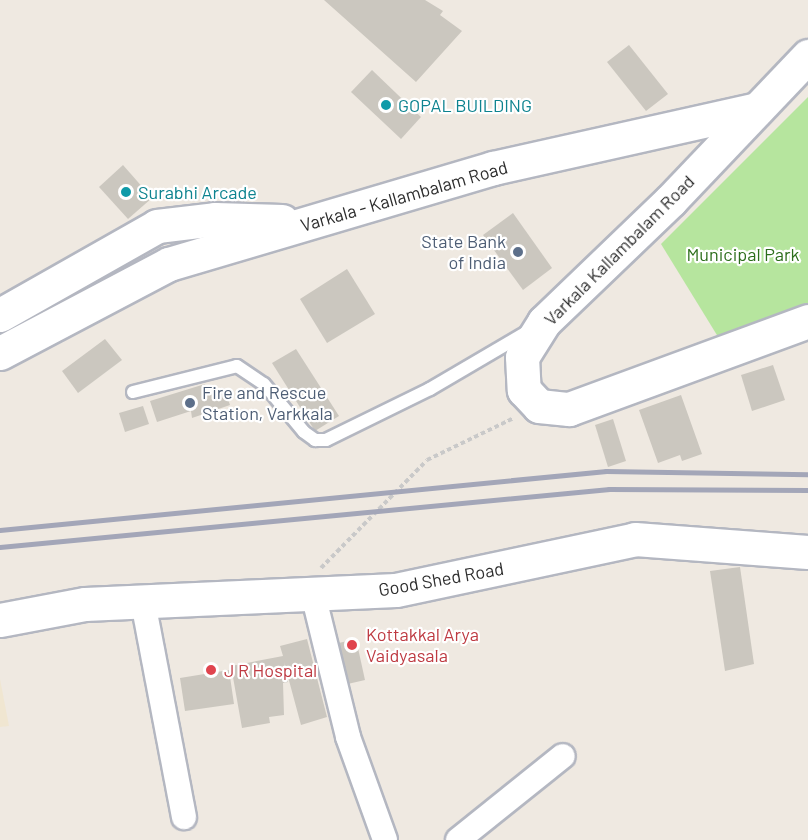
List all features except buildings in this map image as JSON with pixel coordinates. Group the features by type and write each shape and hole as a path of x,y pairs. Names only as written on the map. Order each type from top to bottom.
{"main road":[{"path":"756,109 808,56"},
{"name":"Varkala - Kallambalam Road","path":"0,353 169,264 493,168 756,109"},
{"name":"Varkala Kallambalam Road","path":"539,406 524,390 522,357 544,322 671,200 756,109"},
{"path":"0,315 157,226 215,219 314,222"},
{"path":"539,406 569,410 808,321"},
{"name":"Good Shed Road","path":"0,620 85,604 396,590 635,539 808,552"}],"street":[{"path":"303,594 348,737 384,840"},
{"path":"143,602 184,817"},
{"path":"458,840 563,756"}],"lane":[{"path":"133,392 237,366 264,384 304,432 315,440 326,440 430,389 544,322"}],"path":[{"path":"303,594 427,460 539,406"}],"shaded area":[{"path":"0,679 9,726 0,727"}],"green space":[{"name":"Municipal Park","path":"808,97 808,309 720,340 661,244"}],"railway":[{"path":"0,530 606,471 808,474"},
{"path":"0,547 609,489 808,490"}],"place":[{"name":"GOPAL BUILDING","path":"386,105"},
{"name":"Surabhi Arcade","path":"126,192"},
{"name":"State Bank of India","path":"518,252"},
{"name":"Fire and Rescue Station, Varkkala","path":"190,403"},
{"name":"Kottakkal Arya Vaidyasala","path":"352,645"},
{"name":"J R Hospital","path":"211,670"}]}
